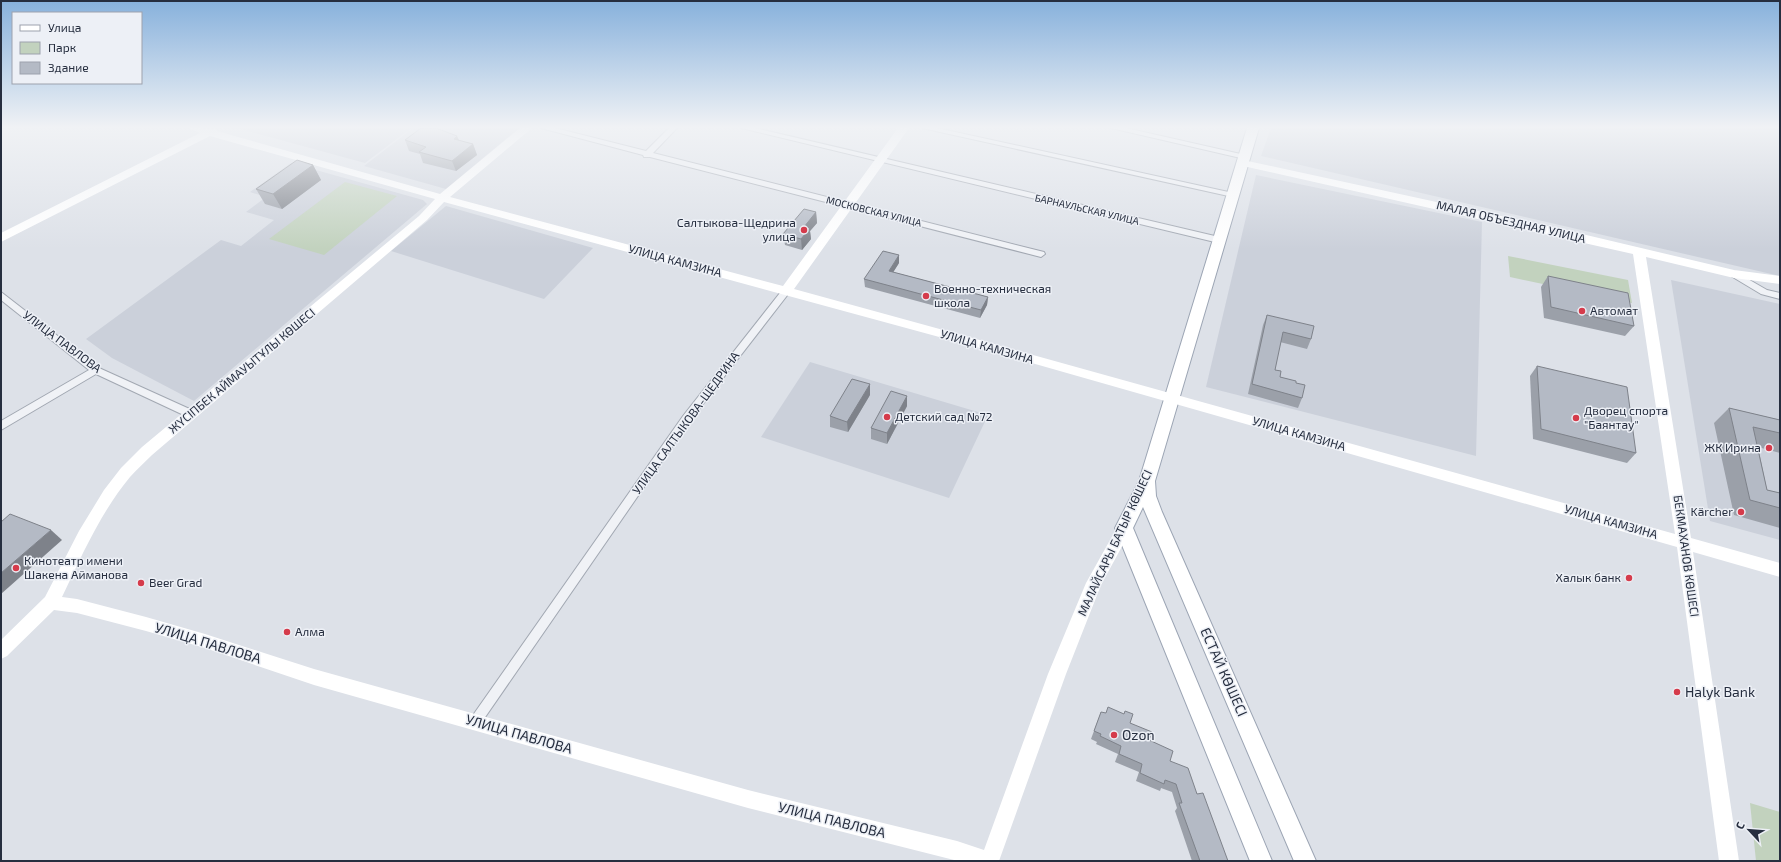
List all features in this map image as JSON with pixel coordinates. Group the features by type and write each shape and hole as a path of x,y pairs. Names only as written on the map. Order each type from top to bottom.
{"main road":[{"name":"МАЛАЙСАРЫ БАТЫР КӨШЕСІ","path":"1124,528 1147,482 1171,398 1241,168"},
{"name":"ЕСТАЙ КӨШЕСІ","path":"1147,482 1148,496 1153,512 1305,861"},
{"path":"1124,528 1261,861"}],"street":[{"path":"1,238 138,168"},
{"name":"УЛИЦА КАМЗИНА","path":"342,168 442,198 786,291 1171,398 1780,570"},
{"name":"ЖҮСІПБЕК АЙМАУЫТҰЛЫ КӨШЕСІ","path":"1,651 51,602 84,534 109,494 126,472 147,451 423,218 442,198 478,168"},
{"name":"МОСКОВСКАЯ УЛИЦА","path":"704,168 1041,254"},
{"name":"УЛИЦА САЛТЫКОВА-ЩЕДРИНА","path":"475,722 686,419 786,291 875,168"},
{"name":"БАРНАУЛЬСКАЯ УЛИЦА","path":"916,168 1219,240"},
{"path":"1110,168 1233,195"},
{"name":"МАЛАЯ ОБЪЕЗДНАЯ УЛИЦА","path":"1279,168 1734,274 1780,280"},
{"name":"БЕКМАХАНОВ КӨШЕСІ","path":"1639,252 1684,543 1729,861"},
{"path":"1734,274 1764,292 1780,296"},
{"name":"УЛИЦА ПАВЛОВА","path":"1,295 96,370 192,414"},
{"path":"1,426 96,370"},
{"name":"МАЛАЙСАРЫ БАТЫР КӨШЕСІ","path":"989,861 1057,674 1094,584 1124,528"},
{"name":"УЛИЦА ПАВЛОВА","path":"51,602 77,606 146,624 204,641 314,677 748,799 957,850 989,861"}],"shaded area":[{"path":"284,168 310,168 423,200 427,204 194,401 112,358 86,339 221,240 241,246 274,220 246,212 266,197 250,192"},
{"path":"372,168 471,168 446,189"},
{"path":"1314,168 1780,168 1780,276"},
{"path":"1256,175 1482,222 1476,456 1206,387"},
{"path":"446,206 593,248 544,299 391,251"},
{"path":"1671,280 1780,304 1780,540 1710,521"},
{"path":"810,362 988,415 949,498 761,437"}],"green space":[{"path":"345,182 397,196 324,255 269,239"},
{"path":"1508,256 1628,280 1632,303 1510,277"},
{"path":"1750,803 1780,812 1780,861 1756,861"}],"building":[{"path":"285,168 309,168 273,194 256,189"},
{"path":"804,209 816,212 804,227 810,228 801,239 783,234"},
{"path":"883,251 899,255 889,271 988,297 981,310 864,279"},
{"path":"1548,276 1628,293 1634,326 1551,307"},
{"path":"1267,315 1314,326 1311,339 1283,332 1275,370 1281,371 1280,377 1305,385 1302,398 1252,384"},
{"name":"Дворец спорта \"Баянтау\"","path":"1537,366 1627,387 1636,453 1541,429"},
{"path":"852,379 870,384 847,422 830,416"},
{"path":"891,391 907,396 887,433 871,428"},
{"path":"1729,408 1780,420 1780,433 1753,427 1767,490 1780,493 1780,508 1750,500"},
{"path":"10,514 51,530 1,573 1,522"},
{"path":"1108,707 1124,714 1125,711 1133,714 1130,723 1152,732 1149,740 1173,751 1170,761 1188,768 1197,794 1203,793 1228,861 1200,861 1179,803 1182,803 1176,784 1165,780 1164,784 1140,773 1142,764 1119,754 1121,746 1100,736 1101,734 1094,731 1101,712 1106,713"}],"place":[{"name":"Салтыкова-Щедрина улица","path":"804,230"},
{"name":"Военно-техническая школа","path":"926,296"},
{"name":"Автомат","path":"1582,311"},
{"name":"Детский сад №72","path":"887,417"},
{"name":"Дворец спорта \"Баянтау\"","path":"1576,418"},
{"name":"ЖК Ирина","path":"1769,448"},
{"name":"Kärcher","path":"1741,512"},
{"name":"Кинотеатр имени Шакена Айманова","path":"16,568"},
{"name":"Халык банк","path":"1629,578"},
{"name":"Beer Grad","path":"141,583"},
{"name":"Алма","path":"287,632"},
{"name":"Halyk Bank","path":"1677,692"},
{"name":"Ozon","path":"1114,735"}]}
